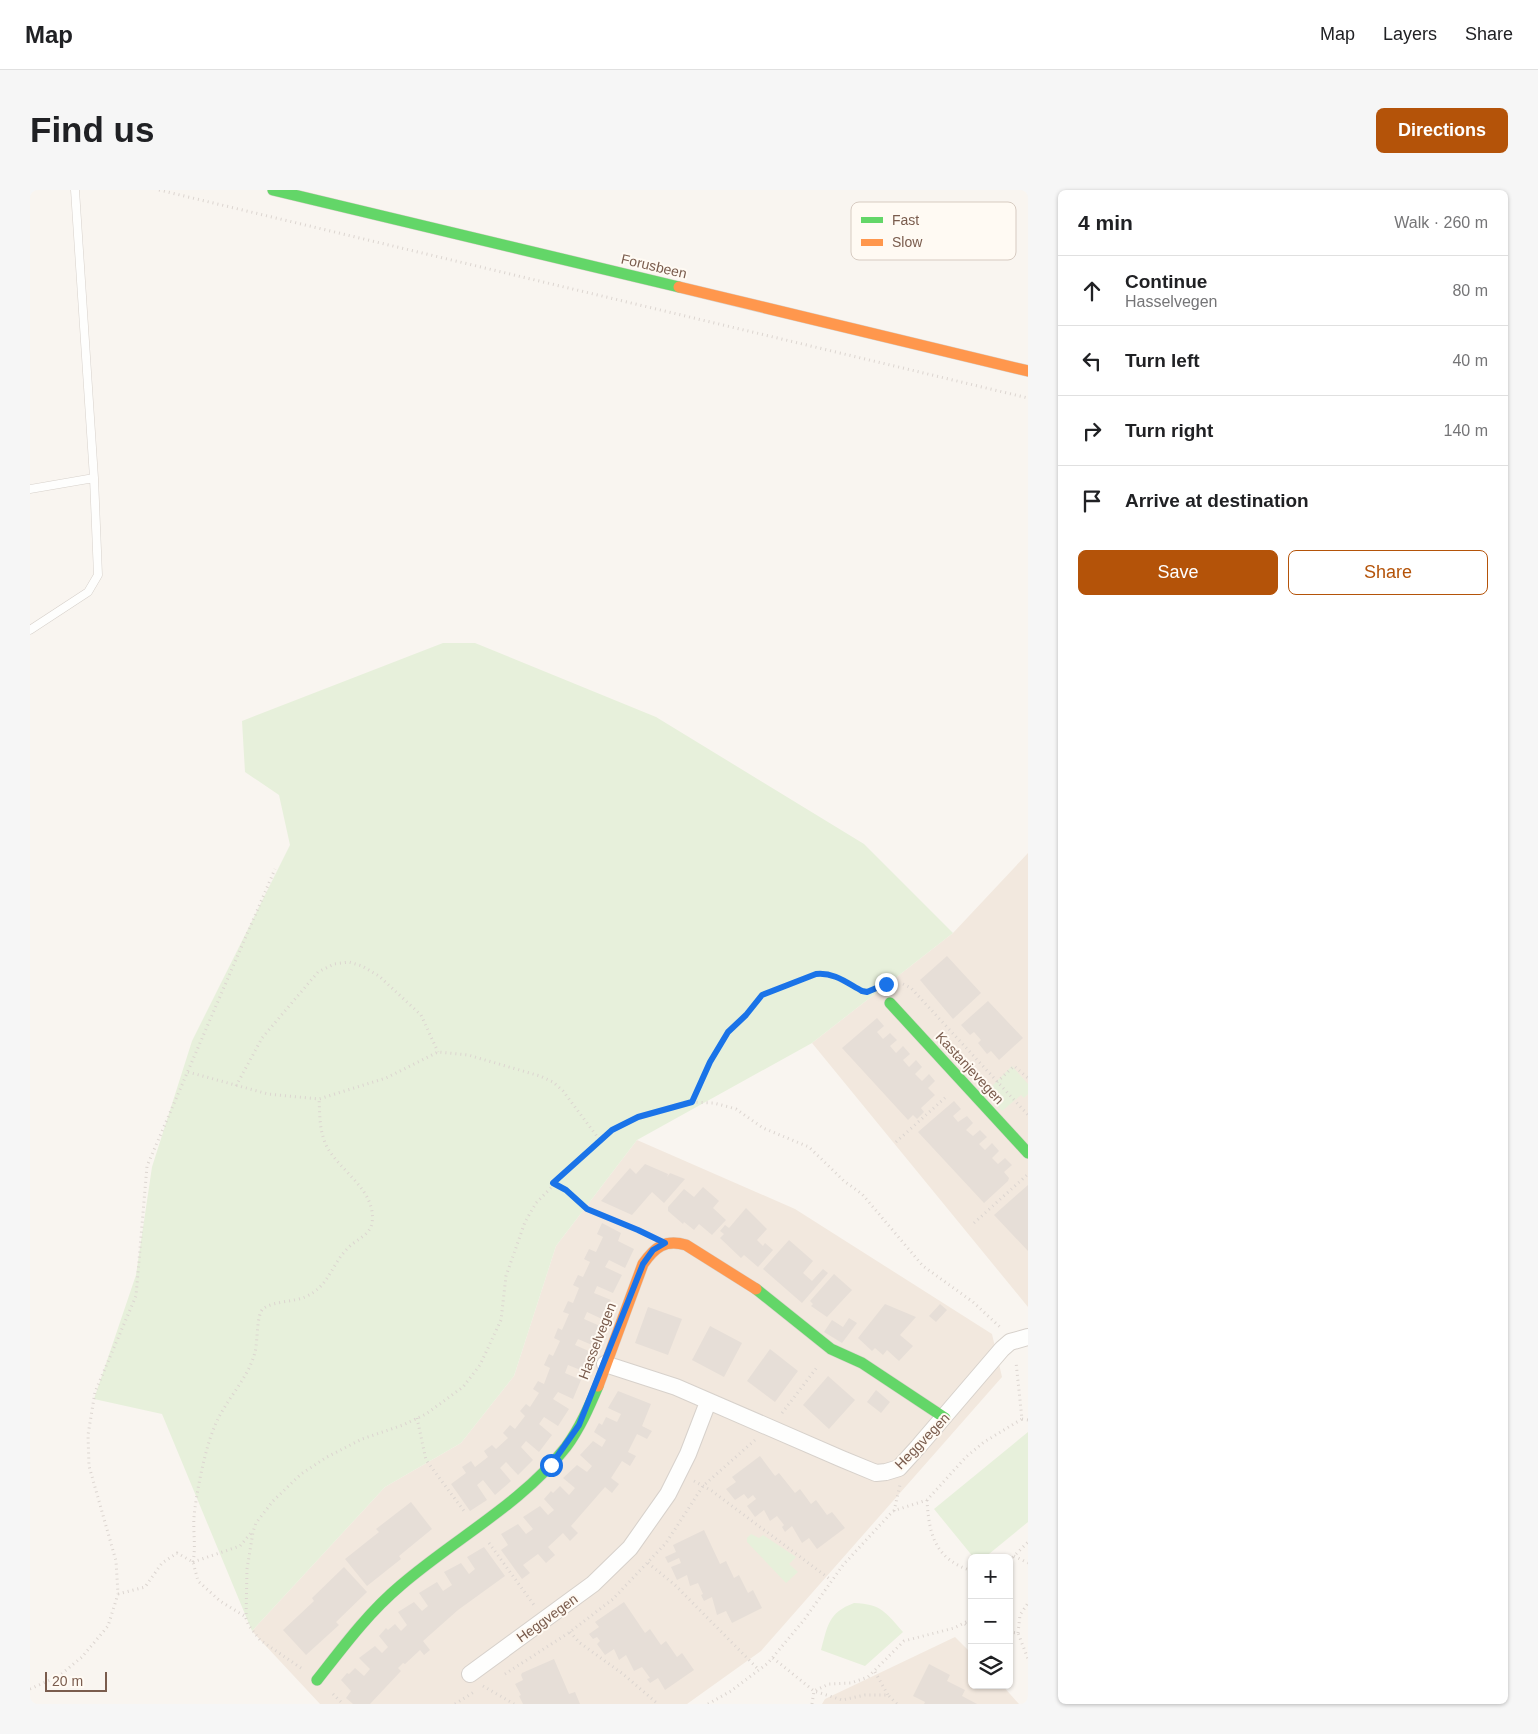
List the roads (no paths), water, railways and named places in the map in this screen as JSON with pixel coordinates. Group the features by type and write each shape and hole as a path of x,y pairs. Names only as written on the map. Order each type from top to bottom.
{"street":[{"name":"Forusbeen","path":"273,190 1028,371"},
{"name":"Kastanjevegen","path":"890,1004 1028,1153"},
{"name":"Hasselvegen","path":"317,1680 377,1608 444,1550 513,1500 551,1465 579,1425 605,1364 643,1264 653,1250 665,1243 675,1242 686,1245 732,1272 831,1349 862,1363 945,1418"},
{"name":"Heggvegen","path":"605,1364 676,1387 876,1473 899,1468 945,1418 995,1356 1010,1342 1028,1337"},
{"name":"Heggvegen","path":"470,1674 587,1588 630,1548 668,1494 679,1474 708,1402"}],"lane":[{"path":"30,630 88,592 98,575 94,478 75,190"},
{"path":"30,489 94,478"}]}
